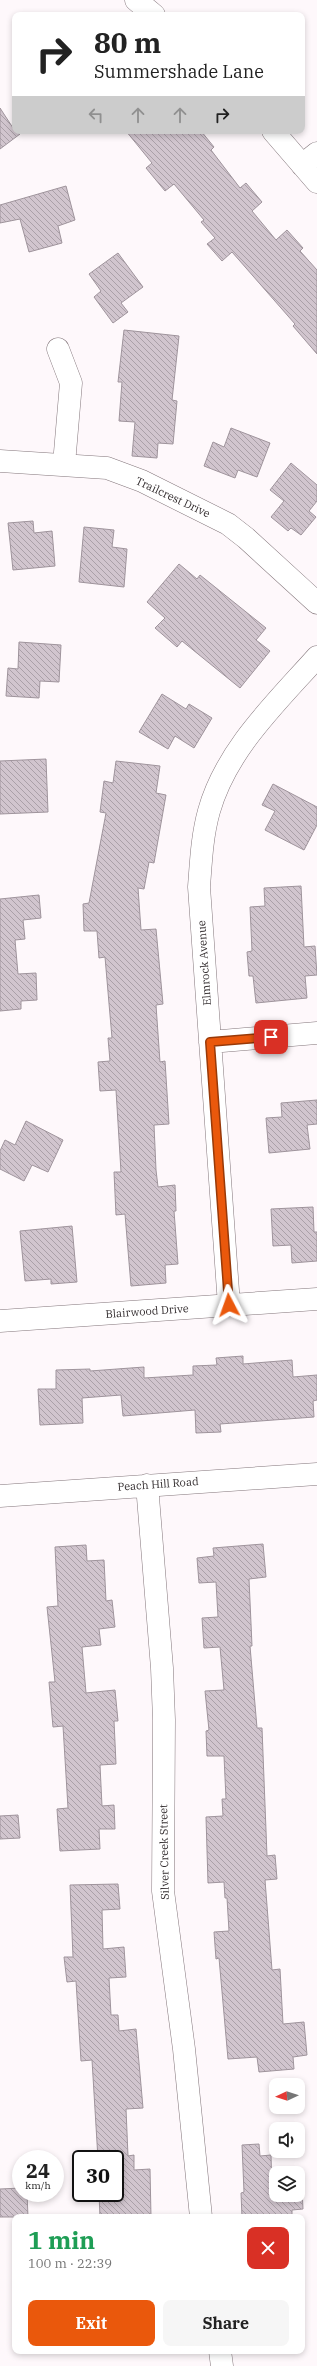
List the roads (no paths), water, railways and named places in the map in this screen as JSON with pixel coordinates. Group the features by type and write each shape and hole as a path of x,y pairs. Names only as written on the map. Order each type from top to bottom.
{"street":[{"path":"136,0 150,12"},
{"path":"277,134 310,159 317,182"},
{"path":"58,349 71,383 64,464"},
{"name":"Trailcrest Drive","path":"0,461 107,468 142,481 200,509 246,538 317,603"},
{"name":"Elmrock Avenue","path":"229,1305 199,887 203,840 209,810 221,780 252,729 317,657"},
{"path":"210,1042 317,1033"},
{"name":"Blairwood Drive","path":"0,1321 317,1299"},
{"name":"Peach Hill Road","path":"0,1496 317,1474"},
{"name":"Silver Creek Street","path":"147,1485 162,1668 164,1720 163,1891 184,2049 201,2214"},
{"path":"220,2354 222,2366"}]}
